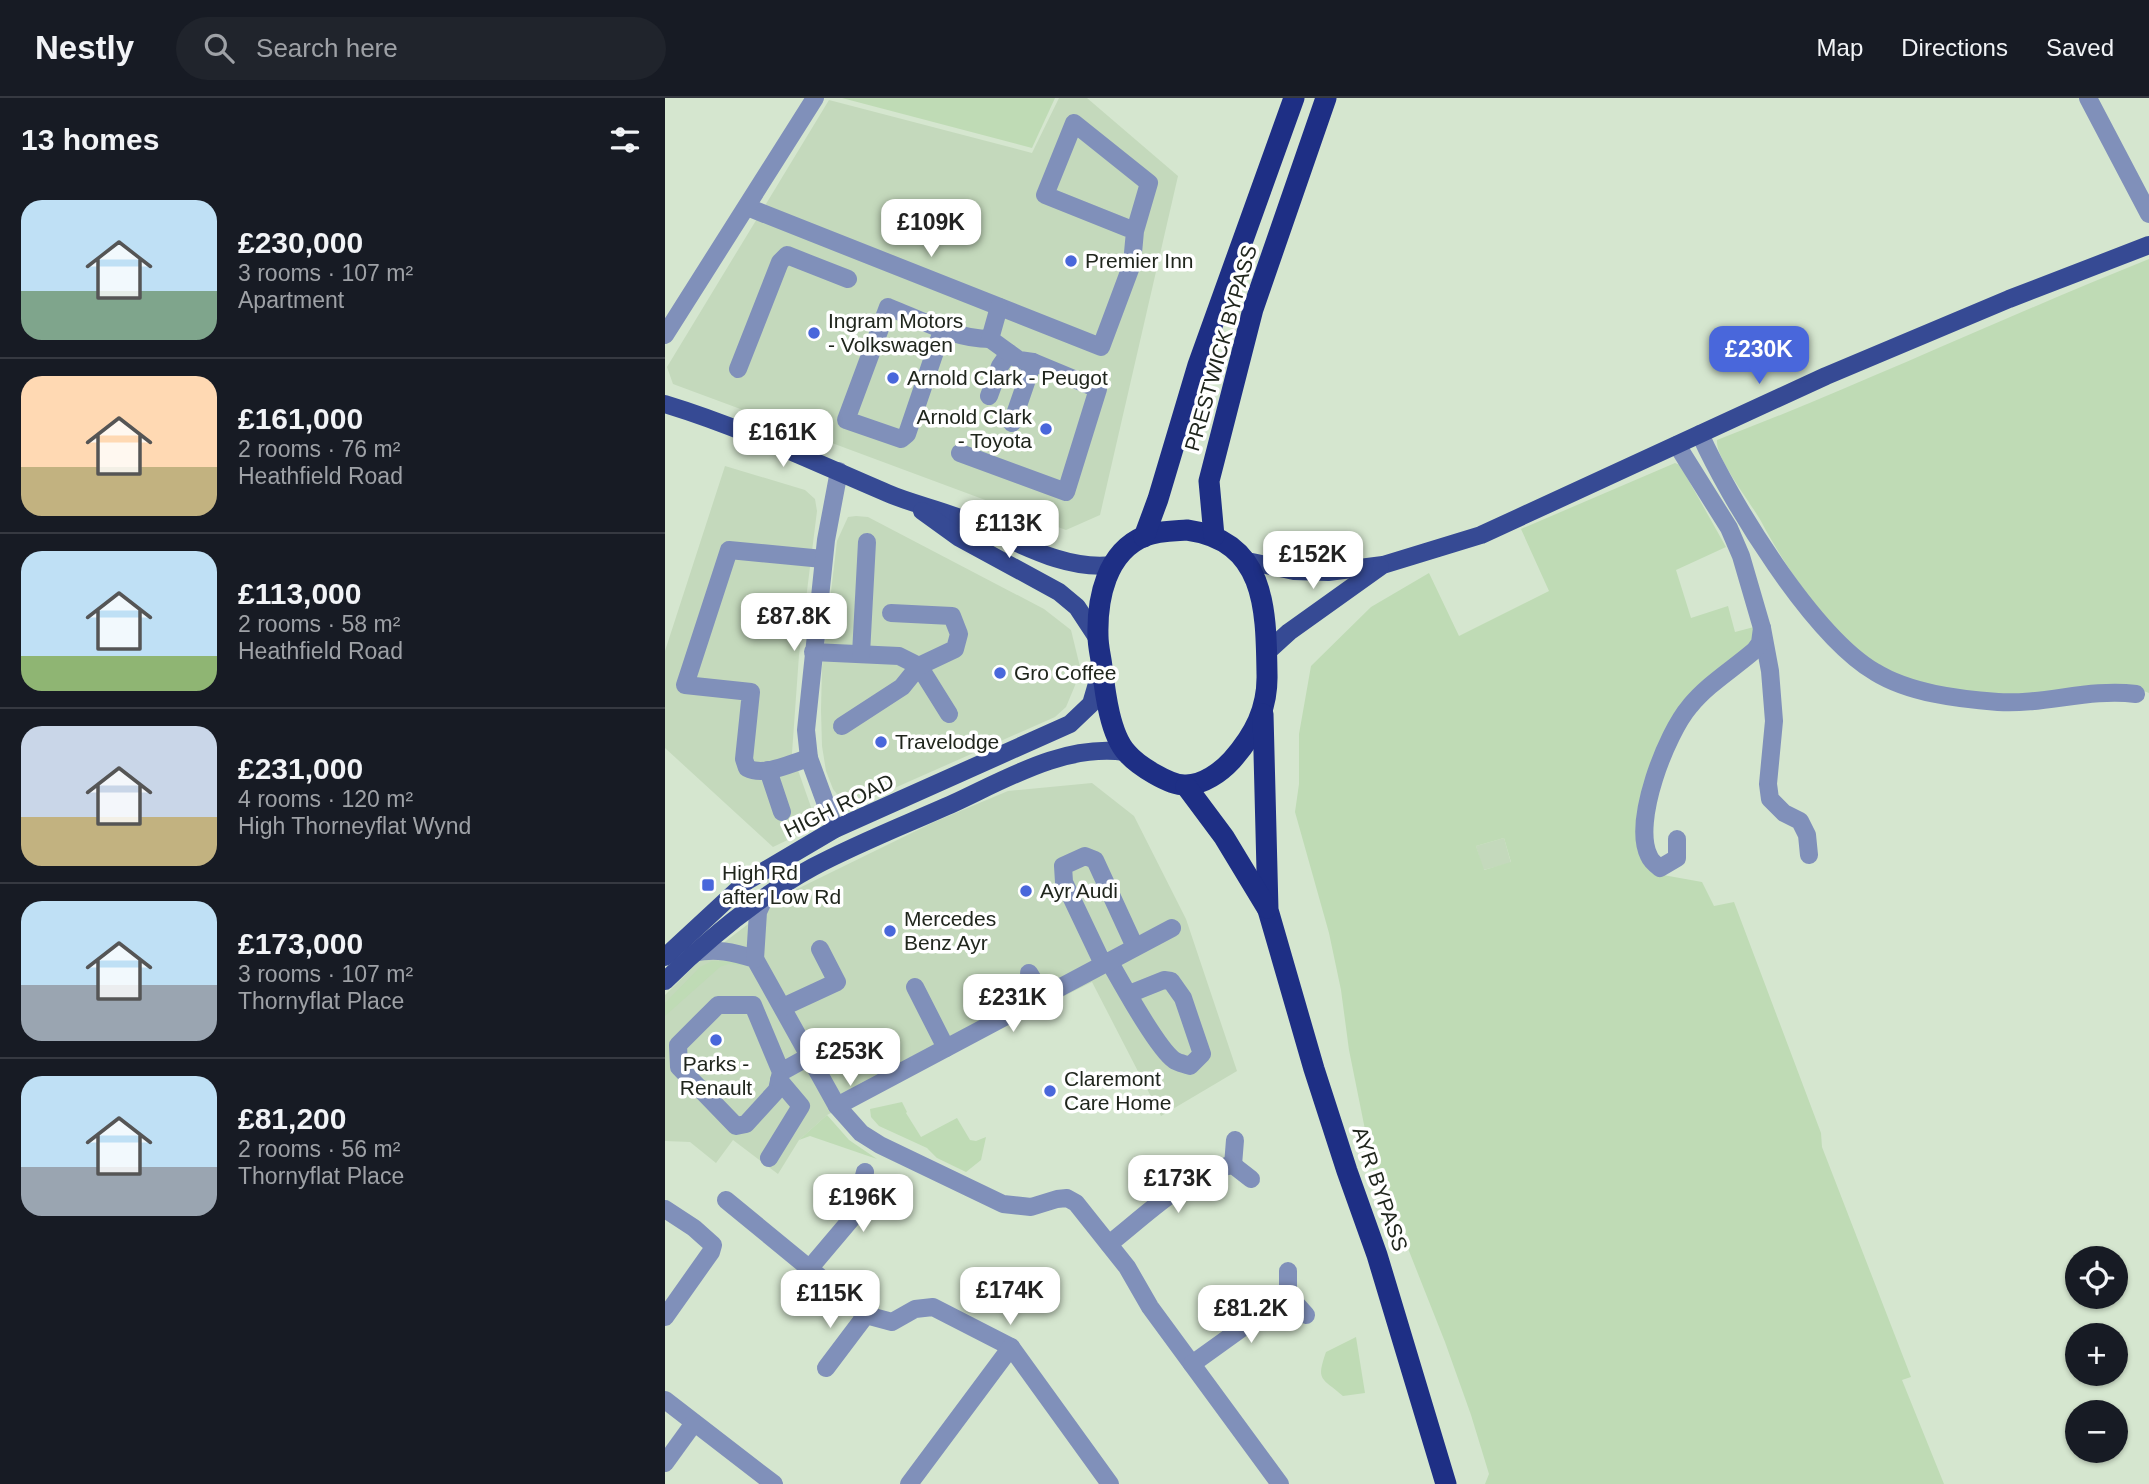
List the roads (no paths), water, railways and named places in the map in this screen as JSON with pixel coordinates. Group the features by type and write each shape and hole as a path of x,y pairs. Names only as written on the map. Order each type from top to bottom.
{"highway":[{"name":"PRESTWICK BYPASS","path":"1144,537 1198,365 1294,98"},
{"name":"PRESTWICK BYPASS","path":"1214,536 1209,481 1253,309 1326,98"},
{"path":"1187,530 1214,536 1247,561 1263,598 1267,652 1263,714 1252,735 1227,766 1208,779 1186,786 1151,774 1125,752 1109,714 1098,639 1098,609 1103,584 1112,565 1125,550 1144,537 1187,530"},
{"name":"AYR BYPASS","path":"1263,714 1268,910 1314,1069 1377,1255 1446,1484"},
{"name":"AYR BYPASS","path":"1186,786 1224,837 1268,910"}],"main road":[{"path":"1247,561 1294,572 1328,572 1383,565 1481,535 1826,376 2009,299 2149,245"},
{"path":"665,404 1077,565 1112,565"},
{"path":"911,502 958,537 1059,592 1077,607 1098,639"},
{"path":"1267,652 1289,632 1383,565"},
{"name":"HIGH ROAD","path":"665,957 747,881 835,829 1070,724 1091,704 1102,667"},
{"name":"HIGH ROAD","path":"665,981 723,928 812,868 1046,762 1088,751 1104,749 1125,752"}],"street":[{"path":"665,335 815,98"},
{"path":"2088,98 2149,214"},
{"path":"747,207 1101,347 1132,264 1135,231 1149,183 1074,122 1045,195 1135,231"},
{"path":"738,369 780,262 787,255 798,227"},
{"path":"787,255 848,279"},
{"path":"943,328 907,434 901,439 846,420 888,307 943,328 971,339 990,339 1019,359 1034,362 1098,389 1066,492 961,453"},
{"path":"990,339 999,307"},
{"path":"989,396 1000,366 1009,352"},
{"path":"1012,423 1034,362"},
{"path":"1700,434 1714,466 1772,560 1829,631 1863,665 1878,674 1916,689 1999,702 2026,702 2100,693 2136,694"},
{"path":"1677,445 1730,528 1741,556 1762,628 1774,704 1775,721 1768,784 1770,799 1784,813 1800,821 1807,835 1809,855"},
{"path":"835,829 809,758 806,730 824,559 839,471"},
{"path":"862,654 867,542"},
{"path":"809,758 768,770 754,771 747,768 744,759 751,692 685,685 729,550 824,559"},
{"path":"842,726 902,687 919,666 955,649 959,634 952,616 891,612"},
{"path":"1677,839 1677,858 1660,868 1650,858 1646,846 1644,817 1663,757 1687,709 1755,650 1760,643 1762,628"},
{"path":"813,652 899,656 919,666 949,714"},
{"path":"768,770 782,813"},
{"path":"1129,994 1164,980 1171,981 1183,998 1202,1054 1190,1066 1175,1061 1162,1048 1129,994 1106,963 1064,882 1063,866 1085,856 1095,860 1135,947"},
{"path":"764,899 758,912 755,958 837,1106 862,1133 880,1145 1003,1204 1031,1207 1067,1198 1076,1203 1127,1267 1150,1307 1280,1484"},
{"path":"837,1106 1171,928"},
{"path":"783,1007 837,982 820,948"},
{"path":"693,953 711,949 755,958"},
{"path":"1028,973 1043,996"},
{"path":"915,987 946,1048"},
{"path":"769,1158 801,1106 780,1076 753,1005 718,1005 678,1045 679,1067 736,1126 746,1124 777,1090 780,1076 810,1056"},
{"path":"1233,1166 1235,1140"},
{"path":"1109,1244 1199,1175 1219,1167 1233,1166 1251,1179"},
{"path":"809,1269 853,1217 865,1172"},
{"path":"726,1200 866,1315 892,1322 915,1309 933,1307 1011,1347 1111,1484"},
{"path":"665,1209 694,1228 713,1245 711,1252 665,1317"},
{"path":"1288,1271 1288,1295 1306,1315"},
{"path":"1192,1364 1288,1295"},
{"path":"826,1368 866,1315"},
{"path":"909,1484 1011,1347"},
{"path":"665,1400 775,1484"},
{"path":"665,1463 694,1423"}],"place":[{"name":"Premier Inn","path":"1071,261"},
{"name":"Ingram Motors - Volkswagen","path":"814,333"},
{"name":"Arnold Clark - Peugot","path":"893,378"},
{"name":"Arnold Clark - Toyota","path":"1046,429"},
{"name":"Gro Coffee","path":"1000,673"},
{"name":"Travelodge","path":"881,742"},
{"name":"High Rd after Low Rd","path":"708,885"},
{"name":"Ayr Audi","path":"1026,891"},
{"name":"Mercedes Benz Ayr","path":"890,931"},
{"name":"Parks - Renault","path":"716,1040"},
{"name":"Claremont Care Home","path":"1050,1091"}]}
